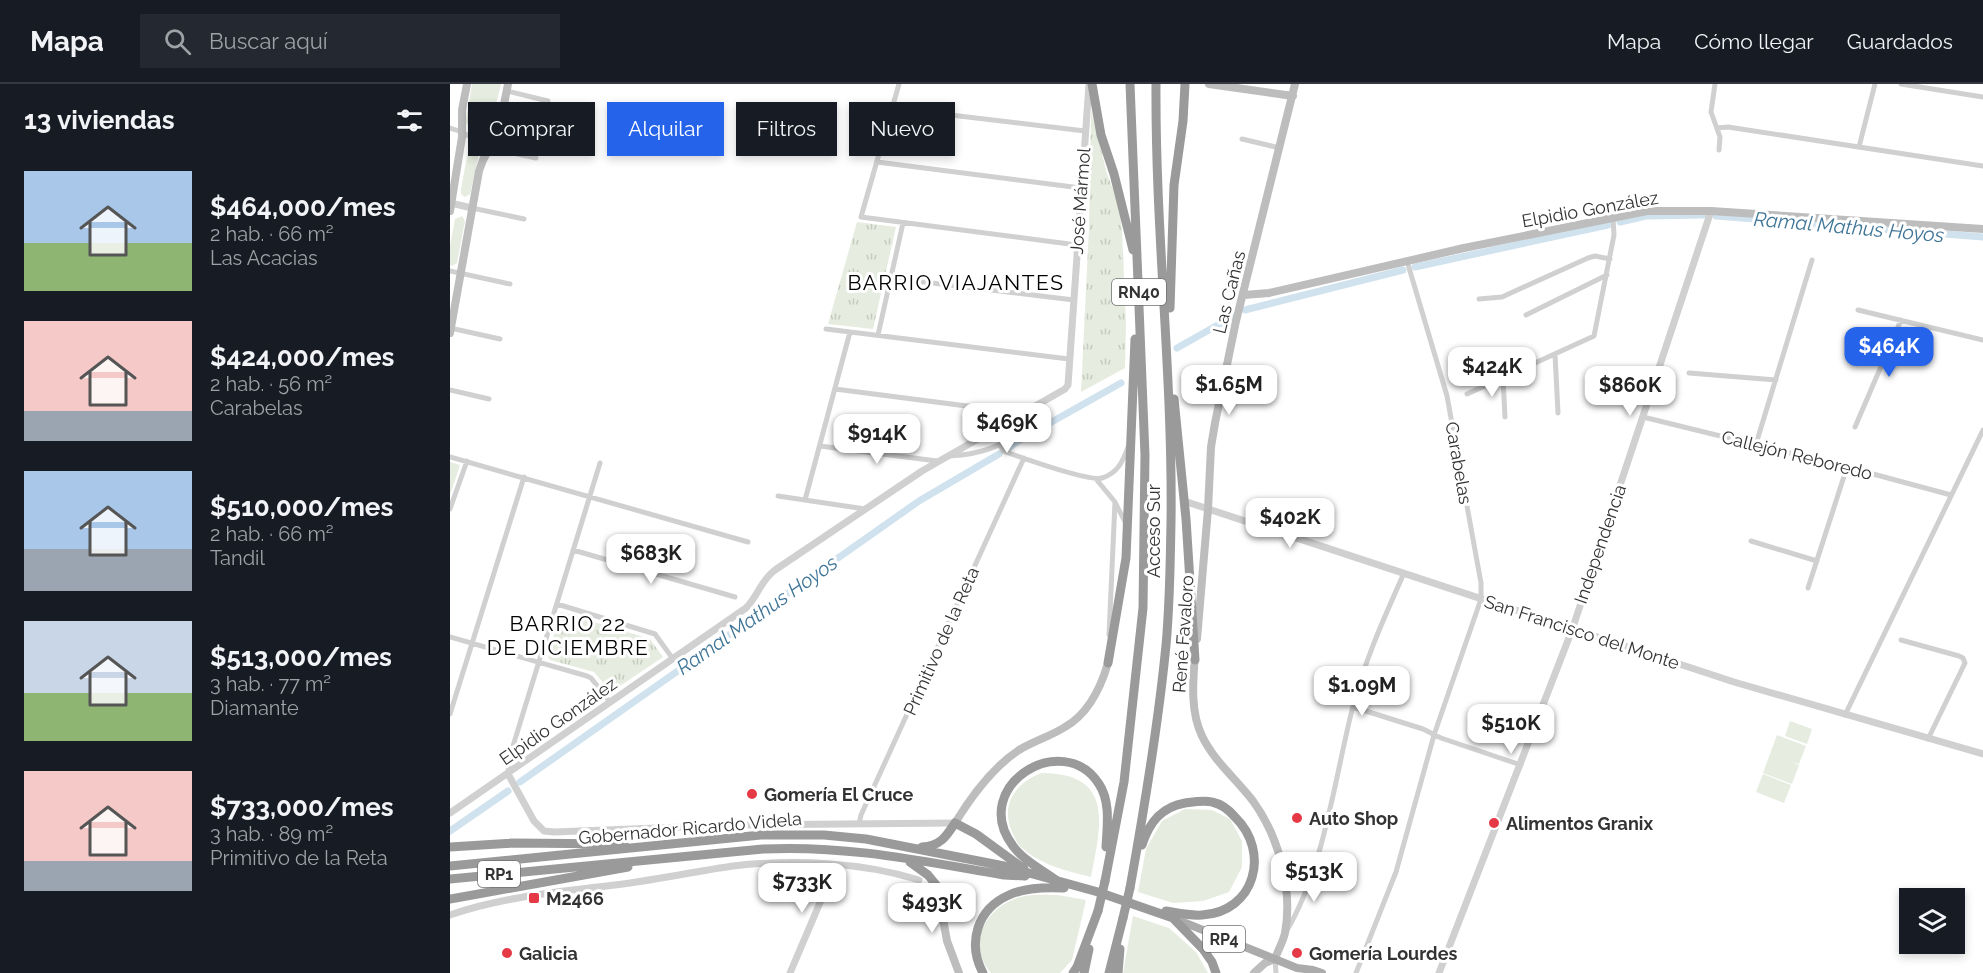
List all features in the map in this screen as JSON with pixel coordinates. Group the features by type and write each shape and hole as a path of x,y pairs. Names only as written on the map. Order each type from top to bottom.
{"highway":[{"path":"1090,84 1139,280"},
{"path":"1185,84 1183,121 1174,185 1167,351 1178,432 1195,660"},
{"name":"Acceso Sur","path":"1084,973 1124,782 1143,608 1145,482 1130,88"},
{"name":"Acceso Sur","path":"1109,973 1130,888 1150,774 1168,618 1171,521 1167,351 1156,89"},
{"path":"1108,663 1122,588 1128,528 1133,369 1139,300"},
{"path":"1060,883 1019,853 1005,833 1001,815 1003,800 1009,786 1021,773 1036,765 1052,762 1073,764 1088,772 1099,784 1106,803 1108,818 1105,881"},
{"path":"1130,888 1145,837 1151,824 1163,811 1176,805 1212,802 1227,808 1239,820 1250,840 1254,855 1255,870 1250,886 1244,895 1233,904 1204,915 1146,908"},
{"path":"900,845 926,847 938,844 946,838 955,823 976,834 1037,877"},
{"name":"Gobernador Ricardo Videla","path":"450,866 761,835 846,836 1004,866 1146,908"},
{"path":"450,847 513,843 669,844"},
{"name":"Gobernador Ricardo Videla","path":"450,879 802,847 843,849 1004,875 1037,877"},
{"path":"897,856 918,866 937,886"},
{"path":"450,899 670,859"},
{"path":"983,973 975,953 974,941 976,930 990,907 1010,895 1038,888 1082,888"},
{"name":"RP4","path":"1146,908 1173,918"},
{"path":"1073,973 1098,912"},
{"path":"1118,973 1123,918"},
{"path":"1173,918 1203,949 1216,973"}],"main road":[{"path":"450,206 463,133 462,110 467,84"},
{"path":"1209,84 1293,96"},
{"name":"Las Cañas","path":"1208,509 1211,447 1236,321 1295,84"},
{"path":"450,330 479,171 486,156"},
{"name":"Elpidio González","path":"1244,295 1269,293 1407,261 1647,211 1711,211 1983,229"},
{"name":"René Favaloro","path":"1208,509 1193,700 1201,734 1217,759 1254,802 1276,845 1285,887 1285,935 1275,959"},
{"path":"955,823 982,783 1018,751 1067,726 1088,707 1102,681 1108,663"},
{"path":"937,886 947,941 959,973"},
{"name":"RP4","path":"1173,918 1300,970 1322,973"},
{"path":"1254,973 1261,965 1275,959"}],"street":[{"path":"894,102 899,84"},
{"name":"José Mármol","path":"1065,389 1068,385 1090,84"},
{"path":"1715,84 1711,112 1720,137 1719,150"},
{"path":"1859,147 1875,84"},
{"path":"1901,84 1983,97"},
{"path":"508,88 548,101"},
{"path":"955,115 1085,130"},
{"path":"1717,128 1728,127 1983,166"},
{"path":"450,129 468,136"},
{"path":"1242,139 1280,148"},
{"path":"528,156 536,158"},
{"path":"879,156 861,217 1077,245"},
{"path":"877,162 1081,188"},
{"path":"450,206 472,208 524,219"},
{"name":"Independencia","path":"1439,973 1572,630 1711,211"},
{"path":"1467,394 1594,336 1614,235 1613,218"},
{"path":"878,335 903,222"},
{"path":"1479,299 1502,297 1588,258 1610,259"},
{"path":"1756,444 1812,260"},
{"name":"Carabelas","path":"1407,261 1447,396 1481,583 1481,599"},
{"path":"450,271 510,284"},
{"path":"1526,315 1606,275"},
{"path":"890,278 1074,300"},
{"path":"1858,310 1983,340"},
{"path":"1855,427 1901,320"},
{"path":"826,328 1070,359"},
{"path":"450,330 500,339"},
{"path":"805,500 850,332"},
{"path":"1555,354 1558,413"},
{"path":"1689,373 1776,380"},
{"path":"1503,378 1505,417"},
{"path":"835,389 1021,413"},
{"name":"Elpidio González","path":"450,813 746,608 771,573 938,461 1065,389"},
{"path":"450,390 489,399"},
{"path":"948,456 973,454 1000,445 1028,423 1030,409"},
{"name":"Callejón Reboredo","path":"1643,417 1951,495"},
{"path":"1845,715 1983,430"},
{"path":"1000,445 1003,452 1096,479 1110,475 1118,469 1131,437"},
{"path":"820,446 938,461"},
{"path":"450,457 748,542"},
{"name":"Primitivo de la Reta","path":"859,824 1024,458"},
{"path":"450,509 467,461"},
{"path":"600,463 509,759 508,774 538,827 544,831 554,832 734,825 955,823"},
{"path":"1808,588 1846,467"},
{"path":"450,714 524,477"},
{"path":"1096,479 1115,502 1128,528"},
{"path":"778,496 865,509"},
{"name":"San Francisco del Monte","path":"1184,501 1572,630 1845,715 1983,754"},
{"path":"1108,663 1115,502"},
{"path":"1751,541 1817,561"},
{"path":"573,550 735,597"},
{"path":"1285,935 1300,906 1317,859 1353,707 1370,651 1404,573"},
{"path":"1356,973 1396,872 1434,735 1481,599"},
{"path":"557,604 655,634 673,658"},
{"path":"450,637 591,678 610,702"},
{"path":"1901,640 1959,656 1965,663 1928,739"},
{"path":"1353,707 1423,729 1434,735 1521,765"},
{"path":"450,915 483,905 538,894 670,878 733,866 781,862 836,865 883,871 919,880"},
{"path":"790,973 836,865"},
{"path":"1275,959 1276,973"}],"green space":[{"path":"472,84 501,84 497,102 469,102"},
{"path":"1091,110 1107,174 1119,204 1126,324 1125,368 1081,392 1089,228"},
{"path":"468,152 468,156 479,156 470,194 465,197 461,194"},
{"path":"462,216 465,221 457,263 452,266 450,265 450,246 455,219"},
{"path":"857,222 896,227 873,329 828,324"},
{"path":"450,462 460,465 450,495"},
{"path":"561,612 650,639 663,657 611,692 594,672 550,660 548,657"},
{"path":"1790,721 1812,729 1807,744 1785,736"},
{"path":"1777,735 1806,746 1799,764 1791,762 1799,765 1792,784 1763,773"},
{"path":"1041,773 1065,775 1081,782 1092,792 1098,805 1099,821 1091,877 1055,867 1037,859 1017,843 1009,822 1009,804 1024,782"},
{"path":"1763,774 1791,785 1784,803 1756,792"},
{"path":"1185,809 1212,810 1230,819 1242,841 1242,867 1229,892 1203,901 1173,903 1138,892 1146,849 1162,821"},
{"path":"1058,895 1086,900 1072,960 1060,973 991,973 983,961 980,937 991,915 1012,900 1025,896"},
{"path":"1133,916 1169,928 1196,952 1208,973 1123,973"}],"waterway":[{"name":"Ramal Mathus Hoyos","path":"1620,222 1646,216 1703,215"},
{"name":"Ramal Mathus Hoyos","path":"1716,216 1983,237"},
{"name":"Ramal Mathus Hoyos","path":"1415,267 1608,225"},
{"name":"Ramal Mathus Hoyos","path":"1245,310 1403,270"},
{"name":"Ramal Mathus Hoyos","path":"1177,348 1232,317"},
{"name":"Ramal Mathus Hoyos","path":"1008,448 1121,383"},
{"name":"Ramal Mathus Hoyos","path":"520,782 919,501 999,454"},
{"name":"Ramal Mathus Hoyos","path":"450,831 508,791"}],"place":[{"name":"Gomería El Cruce","path":"752,794"},
{"name":"Auto Shop","path":"1297,818"},
{"name":"Alimentos Granix","path":"1494,823"},
{"name":"M2466","path":"534,898"},
{"name":"Galicia","path":"507,953"},
{"name":"Gomería Lourdes","path":"1297,953"}],"district":[{"name":"BARRIO VIAJANTES","path":"956,282"},
{"name":"BARRIO 22 DE DICIEMBRE","path":"568,635"}]}
